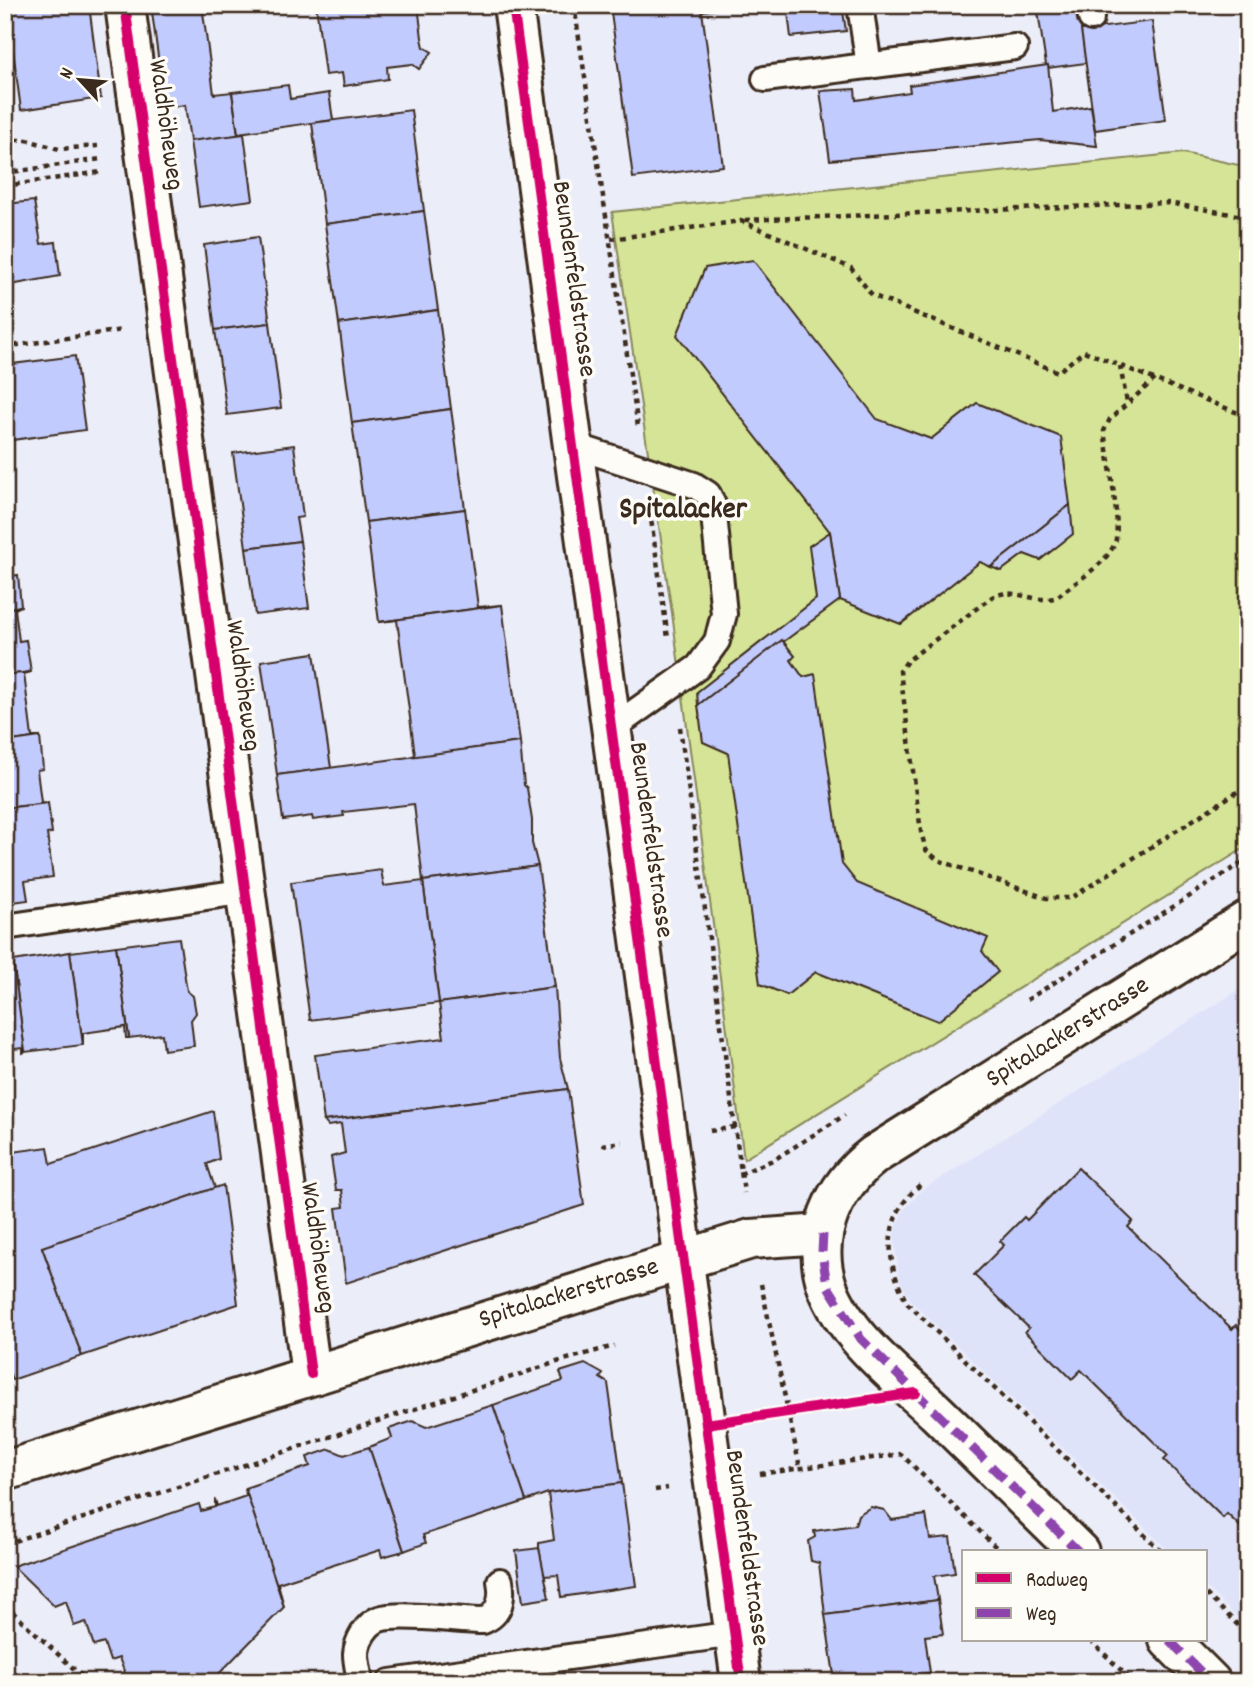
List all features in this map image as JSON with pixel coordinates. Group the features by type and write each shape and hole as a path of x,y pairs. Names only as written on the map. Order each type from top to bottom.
{"street":[{"name":"Waldhöheweg","path":"125,5 311,1374"},
{"name":"Beundenfeldstrasse","path":"513,5 741,1682"},
{"name":"Spitalackerstrasse","path":"5,1471 751,1239 823,1234 839,1192 858,1167 874,1155 1248,920"},
{"path":"823,1234 822,1252 827,1286 861,1339 1077,1550"},
{"path":"1170,1642 1212,1682"}],"lane":[{"path":"860,5 869,66"},
{"path":"765,79 1015,47"},
{"path":"572,445 694,485 708,494 713,505 724,614 722,628 709,656 611,729"},
{"path":"5,928 247,891"},
{"path":"360,1682 358,1646 366,1629 372,1624 379,1619 396,1618 484,1621 490,1618 499,1606 500,1581"},
{"path":"390,1682 734,1634"}],"path":[{"path":"574,5 644,467 740,1174 751,1239 800,1468"},
{"path":"5,140 27,139 59,149 104,145"},
{"path":"5,173 104,158"},
{"path":"5,186 106,172"},
{"path":"611,239 741,221 1168,203 1248,217"},
{"path":"741,221 851,268 872,295 1058,372 1084,351 1248,417"},
{"path":"5,347 128,330"},
{"path":"1119,365 1127,403"},
{"path":"1155,379 1110,419 1104,431 1117,526 1116,543 1109,554 1057,597 1047,600 1005,591 992,597 906,661 900,671 921,832 926,850 937,860 1046,898 1071,898 1248,785"},
{"path":"1018,1006 1248,859"},
{"path":"740,1174 775,1159 856,1108"},
{"path":"925,1182 899,1209 889,1231 893,1277 907,1303 1161,1550"},
{"path":"5,1544 557,1362 614,1346"},
{"path":"775,1414 801,1410"},
{"path":"655,1490 901,1454 999,1550"},
{"path":"1208,1596 1248,1635"},
{"path":"5,1605 88,1682"},
{"path":"1092,1642 1133,1682"}],"shaded area":[{"path":"1248,984 1248,1628 1208,1589 1208,1550 1168,1550 911,1301 899,1279 894,1234 903,1211 922,1190"}],"green space":[{"path":"1183,153 1248,167 1248,846 744,1159 672,613 612,212"}],"building":[{"path":"7,5 89,5 101,98 21,110"},
{"path":"151,5 202,5 214,94 232,92 238,135 190,141 185,105 165,108"},
{"path":"316,5 418,5 424,47 432,52 419,69 412,64 387,67 388,79 344,86 342,73 325,75"},
{"path":"610,5 750,5 702,11 723,166 633,178"},
{"path":"787,5 842,5 846,31 791,37"},
{"path":"1037,5 1078,5 1086,63 1048,68"},
{"path":"1152,21 1166,120 1095,130 1081,30"},
{"path":"1048,65 1053,112 1091,106 1097,146 1040,140 830,160 820,91 855,89 856,100 910,92 909,85"},
{"path":"288,85 290,99 329,93 333,120 238,133 232,92"},
{"path":"411,110 424,211 325,224 312,123"},
{"path":"244,134 253,200 199,207 190,141"},
{"path":"34,201 41,244 56,242 60,276 5,286 5,204"},
{"path":"424,211 438,310 339,324 325,224"},
{"path":"258,237 270,323 215,330 204,245"},
{"path":"753,260 877,419 931,439 977,403 1061,437 1070,505 991,567 980,562 901,624 840,600 830,532 677,335 705,268"},
{"path":"438,310 451,409 352,423 339,324"},
{"path":"270,323 281,408 227,415 215,330"},
{"path":"75,356 85,430 5,441 5,365"},
{"path":"451,409 465,509 366,522 352,423"},
{"path":"294,445 303,517 296,518 300,541 246,548 233,453"},
{"path":"1070,505 1073,534 1040,560 1024,554 1001,571 991,567"},
{"path":"465,509 478,607 502,605 379,622 366,522"},
{"path":"830,532 840,600 698,705 697,692 816,599 809,546"},
{"path":"5,533 11,576 18,575 21,606 5,609"},
{"path":"300,541 309,608 255,615 246,548"},
{"path":"502,605 520,742 407,758 415,755 397,620 379,622"},
{"path":"21,606 15,609 19,641 26,640 31,672 5,675 5,609"},
{"path":"782,640 795,656 791,660 803,677 815,674 842,864 857,883 988,938 982,951 998,972 938,1021 816,972 787,995 760,984 728,753 703,742 698,705"},
{"path":"314,653 331,768 277,775 261,661"},
{"path":"31,672 24,674 32,737 40,737 5,742 5,675"},
{"path":"40,737 43,769 37,770 41,802 48,803 5,808 5,742"},
{"path":"520,742 524,785 527,788 532,820 532,843 538,866 423,881 414,804 343,812 344,816 313,820 312,816 283,820 277,775"},
{"path":"48,803 52,833 47,834 53,877 25,881 28,900 5,903 5,808"},
{"path":"538,866 555,987 439,1003 423,881"},
{"path":"381,870 384,886 423,881 439,1003 310,1020 291,882"},
{"path":"179,938 187,991 193,996 196,1013 191,1020 194,1046 164,1050 162,1034 129,1038 116,946"},
{"path":"116,946 129,1038 126,1038 125,1027 83,1033 83,1045 70,952"},
{"path":"70,952 83,1045 25,1052 13,961"},
{"path":"13,961 25,1052 23,1053 23,1048 5,1050 5,962"},
{"path":"555,987 560,1058 568,1089 324,1121 315,1055 444,1038 439,1003"},
{"path":"568,1089 584,1205 346,1283 336,1208 344,1207 342,1190 336,1190 331,1157 345,1153 341,1124 328,1126 324,1121"},
{"path":"213,1111 219,1159 207,1164 215,1188 42,1247 82,1356 12,1380 5,1360 5,1153 48,1147 51,1164"},
{"path":"1078,1168 1133,1221 1128,1227 1232,1329 1236,1325 1248,1337 1248,1534 1227,1514 1223,1518 1164,1460 1168,1456 1081,1370 1072,1379 1025,1332 1029,1328 974,1275 1004,1245 1000,1241 1024,1217 1027,1220"},
{"path":"223,1185 238,1304 82,1356 42,1247"},
{"path":"585,1364 603,1374 600,1378 608,1383 622,1483 548,1493 526,1501 493,1405 563,1381 560,1372"},
{"path":"493,1405 526,1501 423,1535 426,1543 404,1551 369,1447 392,1438 389,1429 413,1421 426,1427"},
{"path":"369,1447 404,1551 382,1557 380,1550 278,1583 284,1607 245,1488 310,1466 307,1457 330,1449 344,1455"},
{"path":"622,1483 636,1586 561,1597 558,1575 544,1576 539,1548 539,1543 554,1540 548,1493"},
{"path":"245,1488 284,1607 211,1682 138,1682 135,1674 126,1676 119,1658 110,1661 104,1643 94,1646 86,1622 74,1626 66,1601 54,1606 13,1566 199,1504 201,1511 215,1507 215,1499 217,1506 246,1496"},
{"path":"871,1507 884,1510 892,1520 926,1515 930,1539 950,1537 955,1573 934,1576 938,1600 825,1615 819,1563 811,1561 808,1541 815,1537 814,1531 855,1525 858,1515"},
{"path":"539,1548 549,1598 523,1602 516,1551"},
{"path":"938,1600 943,1634 925,1636 930,1673 868,1682 835,1682 825,1615"},
{"path":"930,1673 931,1682 868,1682"}],"marked path":[{"path":"823,1234 822,1252 827,1285 861,1339 1077,1550"},
{"path":"1171,1642 1211,1682"}],"cycle path":[{"path":"125,5 311,1374"},
{"path":"513,5 741,1682"},
{"path":"706,1424 916,1393"}],"district":[{"name":"Spitalacker","path":"683,511"}]}
